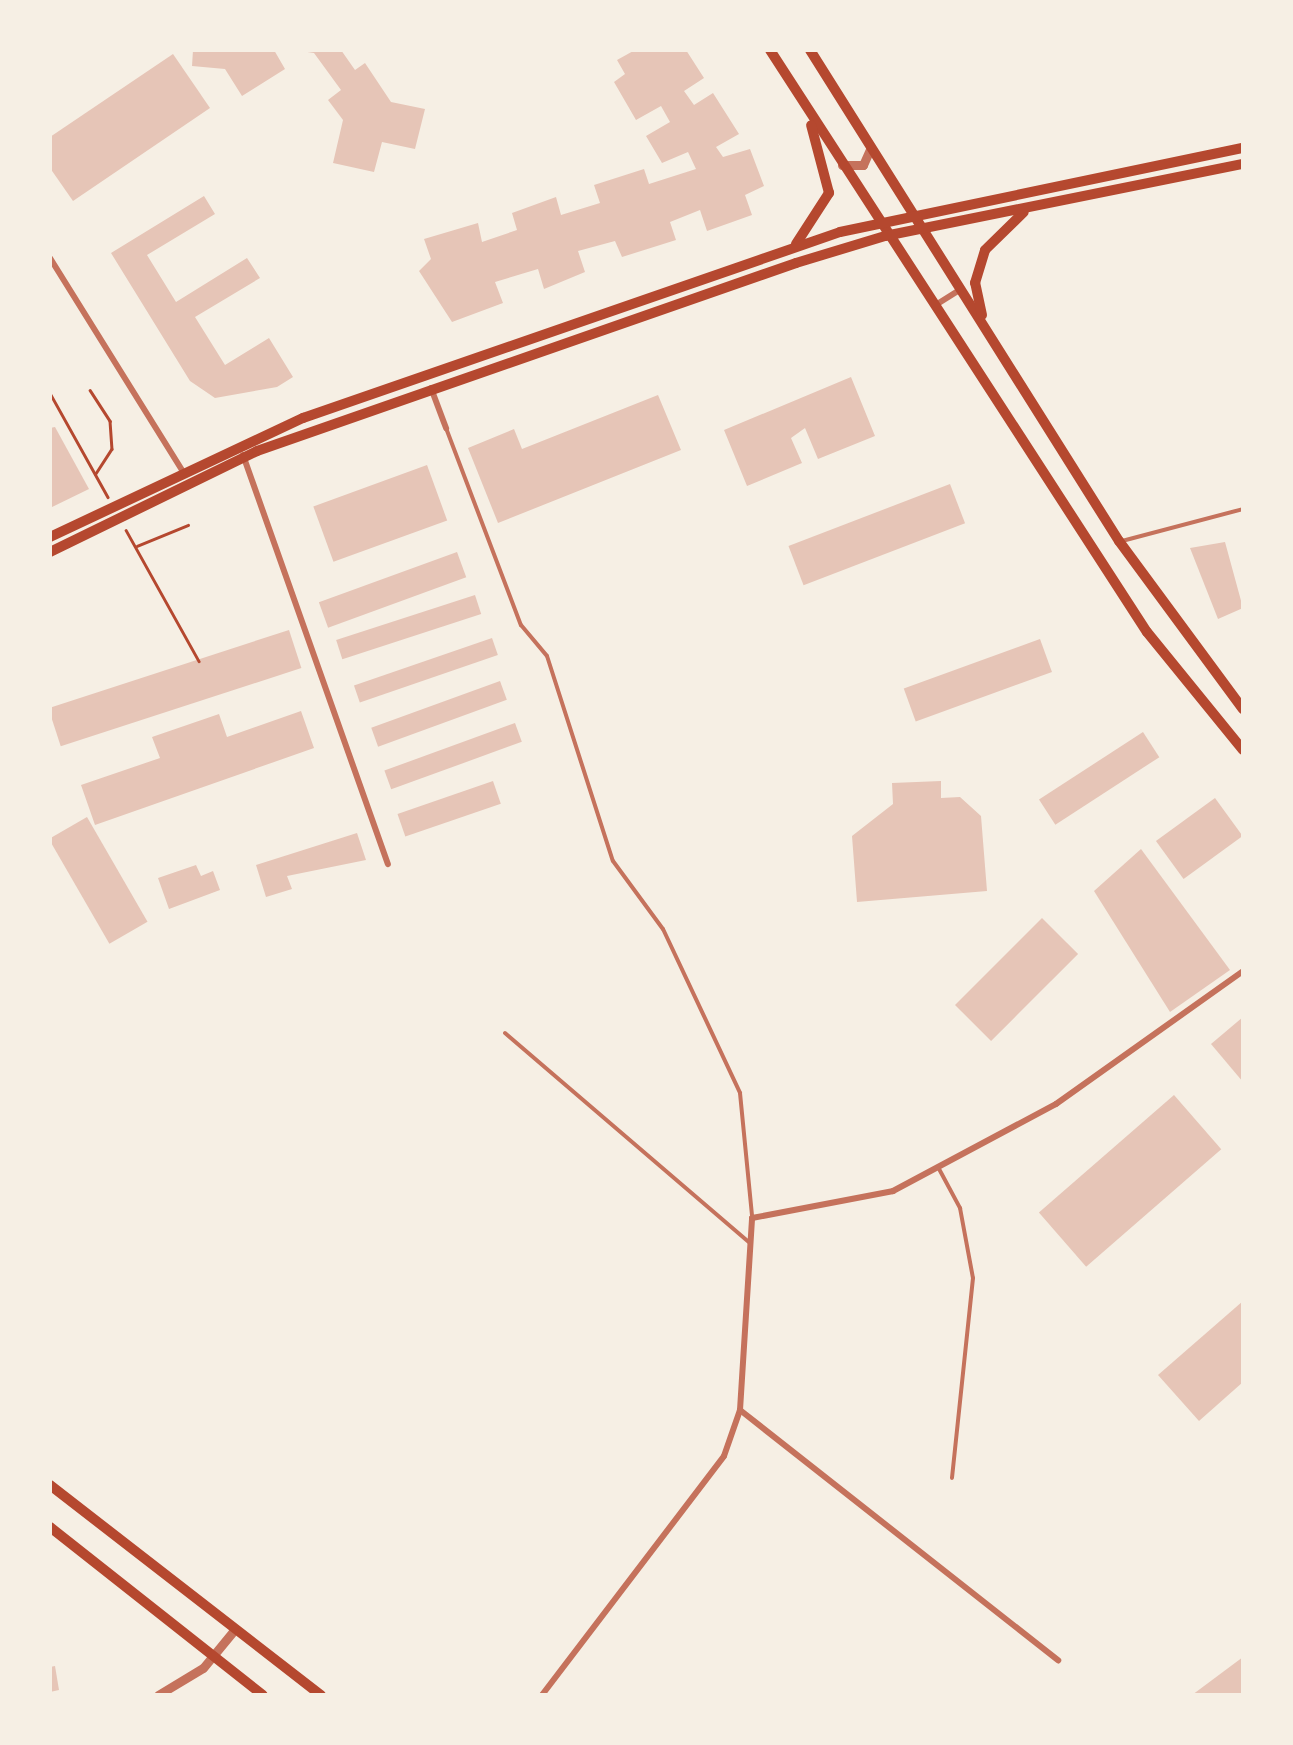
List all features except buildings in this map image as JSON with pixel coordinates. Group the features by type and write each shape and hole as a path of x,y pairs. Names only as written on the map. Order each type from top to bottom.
{"main road":[{"path":"770,50 885,236 1148,632 1243,750"},
{"path":"810,50 1119,541 1243,710"},
{"path":"788,250 818,222 829,194 807,110"},
{"path":"50,537 240,444 788,250 876,222 1243,148"},
{"path":"50,552 244,456 430,387 885,236 1243,164"},
{"path":"985,326 979,266 993,237 1027,209"},
{"path":"50,1485 322,1695"},
{"path":"50,1527 56,1537 262,1695"}],"street":[{"path":"840,164 862,166 870,149"},
{"path":"50,258 182,470"},
{"path":"934,306 961,289"},
{"path":"430,387 446,428"},
{"path":"240,444 388,864"},
{"path":"542,1695 724,1456 740,1410 752,1218 893,1191 1056,1104 1243,972"},
{"path":"740,1410 1058,1660"},
{"path":"158,1695 213,1656 235,1629"}],"lane":[{"path":"446,428 521,625 547,656 613,861 663,929 740,1093 752,1218"},
{"path":"1119,541 1243,508"},
{"path":"505,1033 748,1242"},
{"path":"938,1167 960,1208 973,1278 952,1478"}],"path":[{"path":"90,390 110,421 112,448 96,475"},
{"path":"136,547 188,525"}]}
